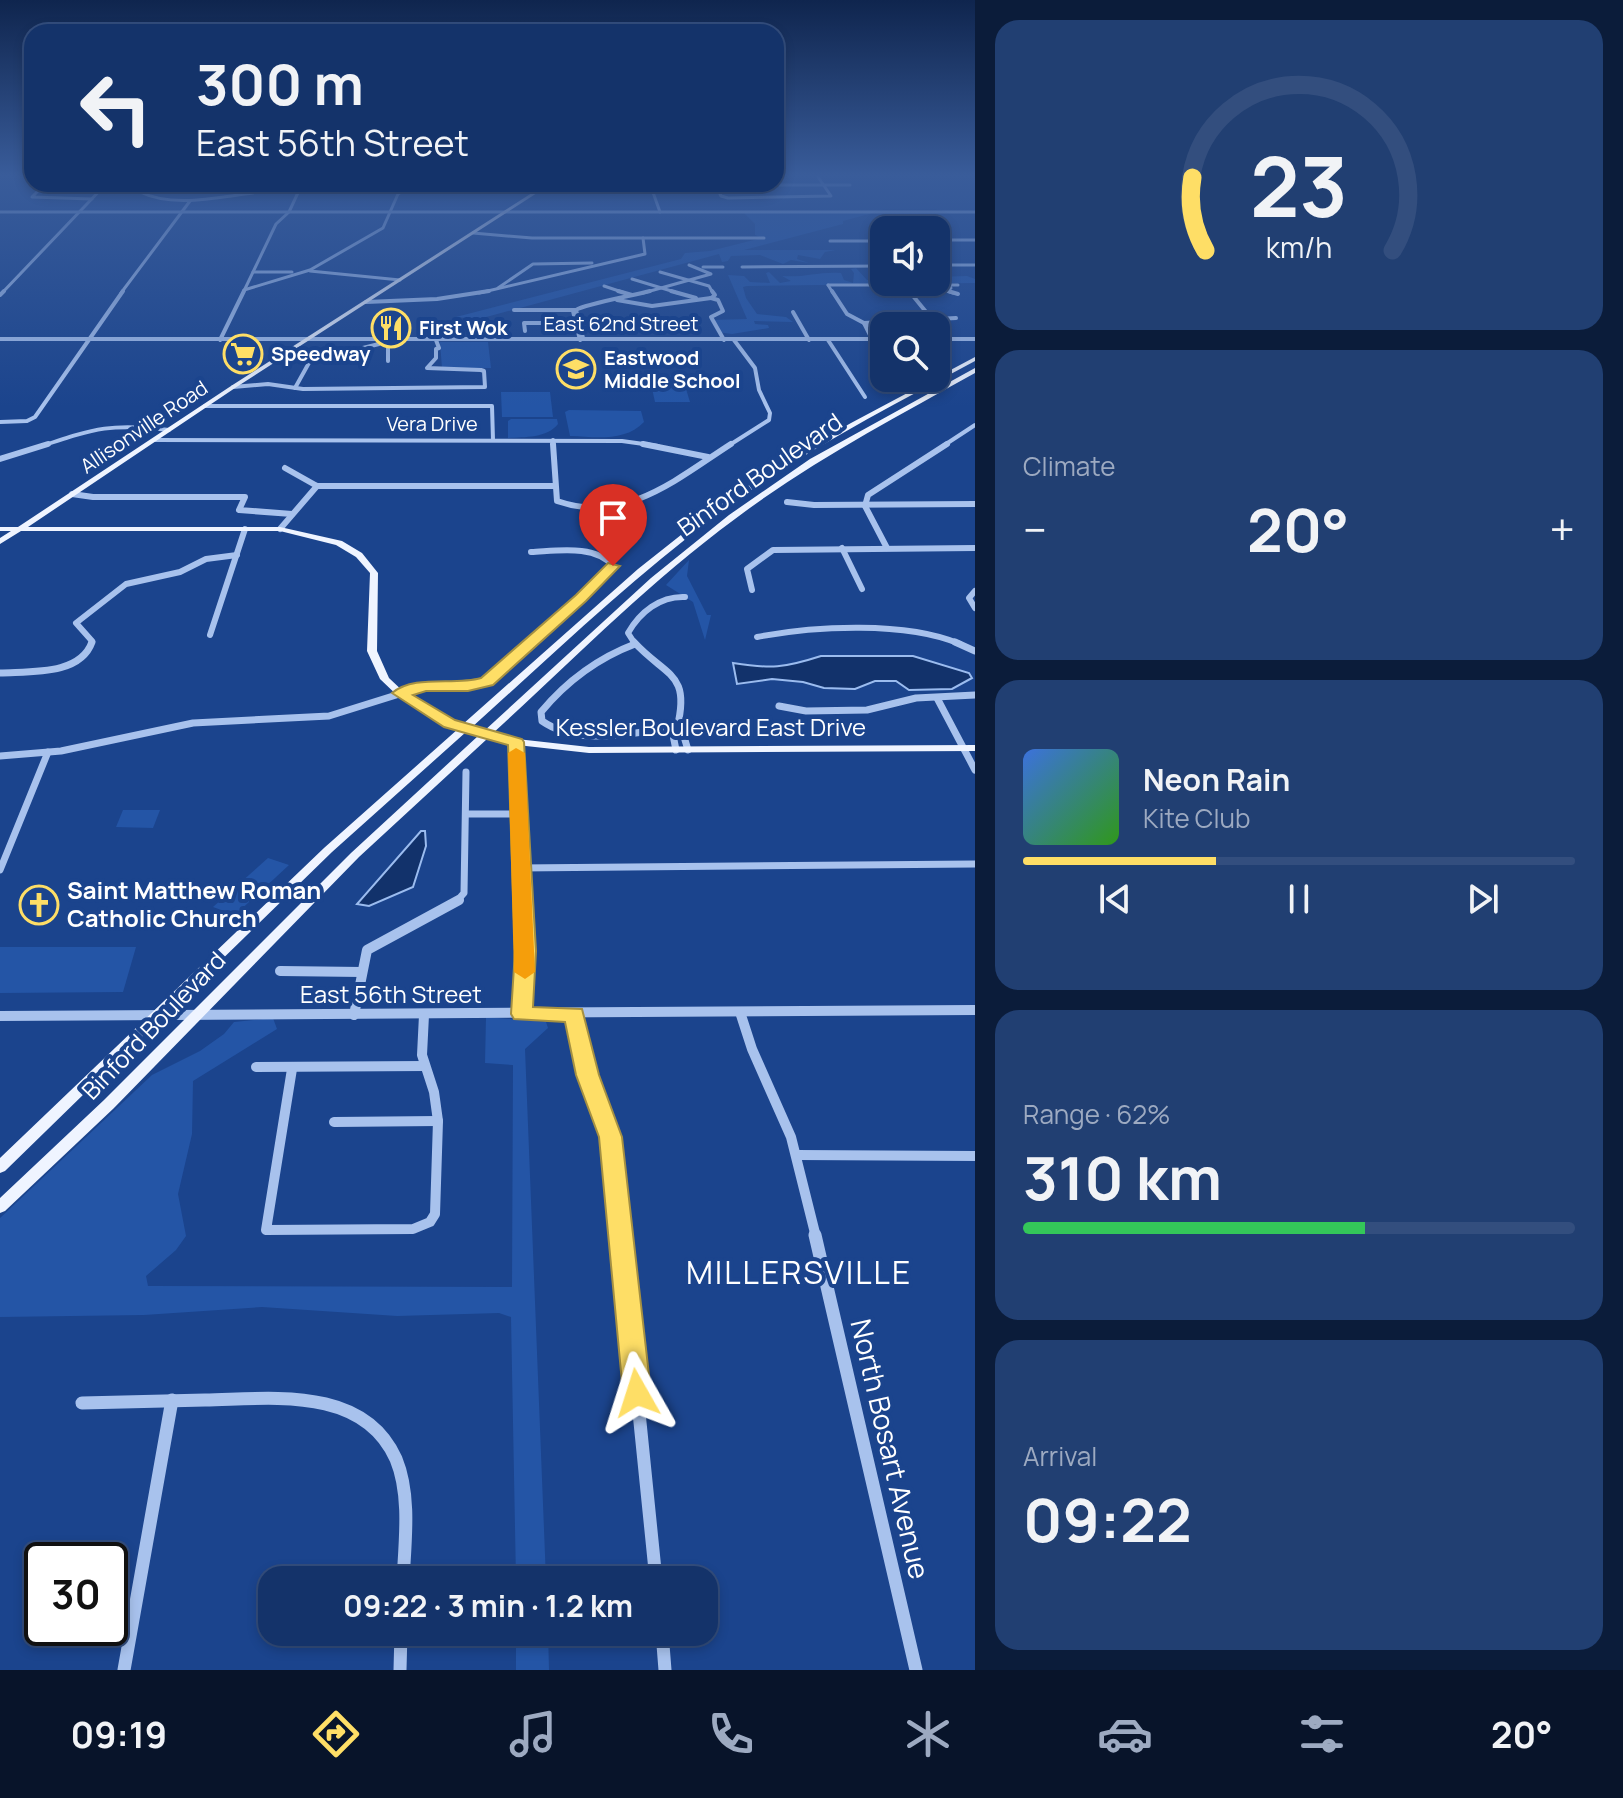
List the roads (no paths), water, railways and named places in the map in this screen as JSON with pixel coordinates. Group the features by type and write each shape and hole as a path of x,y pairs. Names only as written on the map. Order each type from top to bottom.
{"main road":[{"name":"Allisonville Road","path":"0,542 444,252"},
{"name":"Binford Boulevard","path":"0,1167 328,850 641,571 713,514 829,437 975,359"},
{"name":"Binford Boulevard","path":"0,1207 99,1114 355,855 647,586 732,517 849,438 975,370"},
{"name":"Kessler Boulevard East Drive","path":"0,529 280,529 339,543 369,565 375,583 372,654 383,676 427,712 484,735 575,750 970,748"}],"street":[{"path":"0,295 42,252"},
{"path":"0,422 29,421 35,417 150,252"},
{"path":"220,340 263,252"},
{"path":"244,290 307,271 341,252"},
{"path":"366,302 457,297 494,291 646,252"},
{"path":"494,291 533,264 607,263"},
{"path":"601,304 710,275 689,265"},
{"path":"950,265 975,265"},
{"path":"742,267 870,266"},
{"path":"699,268 723,267"},
{"path":"253,272 307,271 400,280"},
{"path":"660,272 712,288 715,295 711,298"},
{"path":"632,279 700,300"},
{"path":"870,285 828,285 848,315 870,326"},
{"path":"950,285 958,285"},
{"path":"604,286 633,295"},
{"path":"950,292 958,294"},
{"path":"914,296 926,312"},
{"path":"514,310 576,310 585,304 664,306 711,298 718,300 723,311 711,317 724,340"},
{"path":"616,300 630,305"},
{"path":"576,310 583,338 580,340"},
{"path":"793,312 809,340"},
{"path":"950,318 956,318"},
{"path":"525,331 524,323 578,323"},
{"path":"864,323 870,323"},
{"path":"864,323 870,336"},
{"name":"East 62nd Street","path":"0,339 436,342 870,339"},
{"path":"950,339 975,339"},
{"path":"553,440 555,498 560,502 573,505 637,502 763,425 770,417 758,387 755,368 734,340"},
{"path":"828,340 865,397"},
{"path":"233,387 271,384 295,388 485,387 484,371 427,368 436,358 436,349 439,348 436,342 356,348 310,361 295,388"},
{"path":"388,344 388,361"},
{"path":"438,388 439,370"},
{"path":"205,406 492,406 493,440"},
{"path":"0,459 100,427 125,425 169,430"},
{"path":"887,548 865,504 869,494 975,425"},
{"name":"Vera Drive","path":"155,440 634,441 708,457"},
{"path":"285,468 317,486 554,486"},
{"path":"280,529 317,486"},
{"path":"72,494 93,497 245,497 239,510 292,514"},
{"path":"787,502 975,504"},
{"path":"210,635 245,529"},
{"path":"752,590 747,569 767,552 783,548 975,548"},
{"path":"842,548 862,589"},
{"path":"0,756 48,752 193,723 329,716 425,686 468,687 487,682 613,566 609,558 596,553 531,552"},
{"path":"0,673 67,666 80,661 88,655 92,641 76,623 120,587 140,579 180,572 206,559 237,555"},
{"path":"975,591 969,600 975,608"},
{"path":"676,750 672,730 677,728 683,709 676,678 666,665 629,637 631,627 663,599 671,595 685,597"},
{"path":"757,637 783,633 905,631 940,637 975,651"},
{"path":"635,644 604,655 546,706 541,717 549,728 587,735 677,728 682,730 688,750"},
{"path":"779,706 806,711 867,710 910,699 975,695"},
{"path":"937,698 970,748 975,770"},
{"path":"516,742 526,951 522,1014"},
{"path":"0,870 48,752"},
{"path":"354,1015 367,950 458,901 466,884 466,772"},
{"path":"466,814 518,814"},
{"path":"520,868 975,864"},
{"path":"280,971 362,972"},
{"name":"East 56th Street","path":"0,1016 975,1010"},
{"name":"North Bosart Avenue","path":"740,1012 752,1051 783,1115 797,1155 916,1670"},
{"path":"574,1014 588,1075 611,1137 655,1566"},
{"path":"292,1069 266,1230 413,1229 425,1226 435,1214 438,1121 422,1047 424,1015"},
{"path":"256,1067 425,1066"},
{"path":"334,1122 438,1121"},
{"path":"797,1155 975,1156"},
{"path":"82,1403 301,1398 345,1408 364,1419 391,1448 403,1478 406,1506 404,1566"},
{"path":"124,1670 172,1400"},
{"path":"400,1670 401,1646"},
{"path":"663,1646 665,1670"}],"place":[{"name":"First Wok","path":"391,328"},
{"name":"Speedway","path":"243,354"},
{"name":"Eastwood Middle School","path":"576,369"},
{"name":"Saint Matthew Roman Catholic Church","path":"39,905"}],"district":[{"name":"MILLERSVILLE","path":"799,1273"}]}
